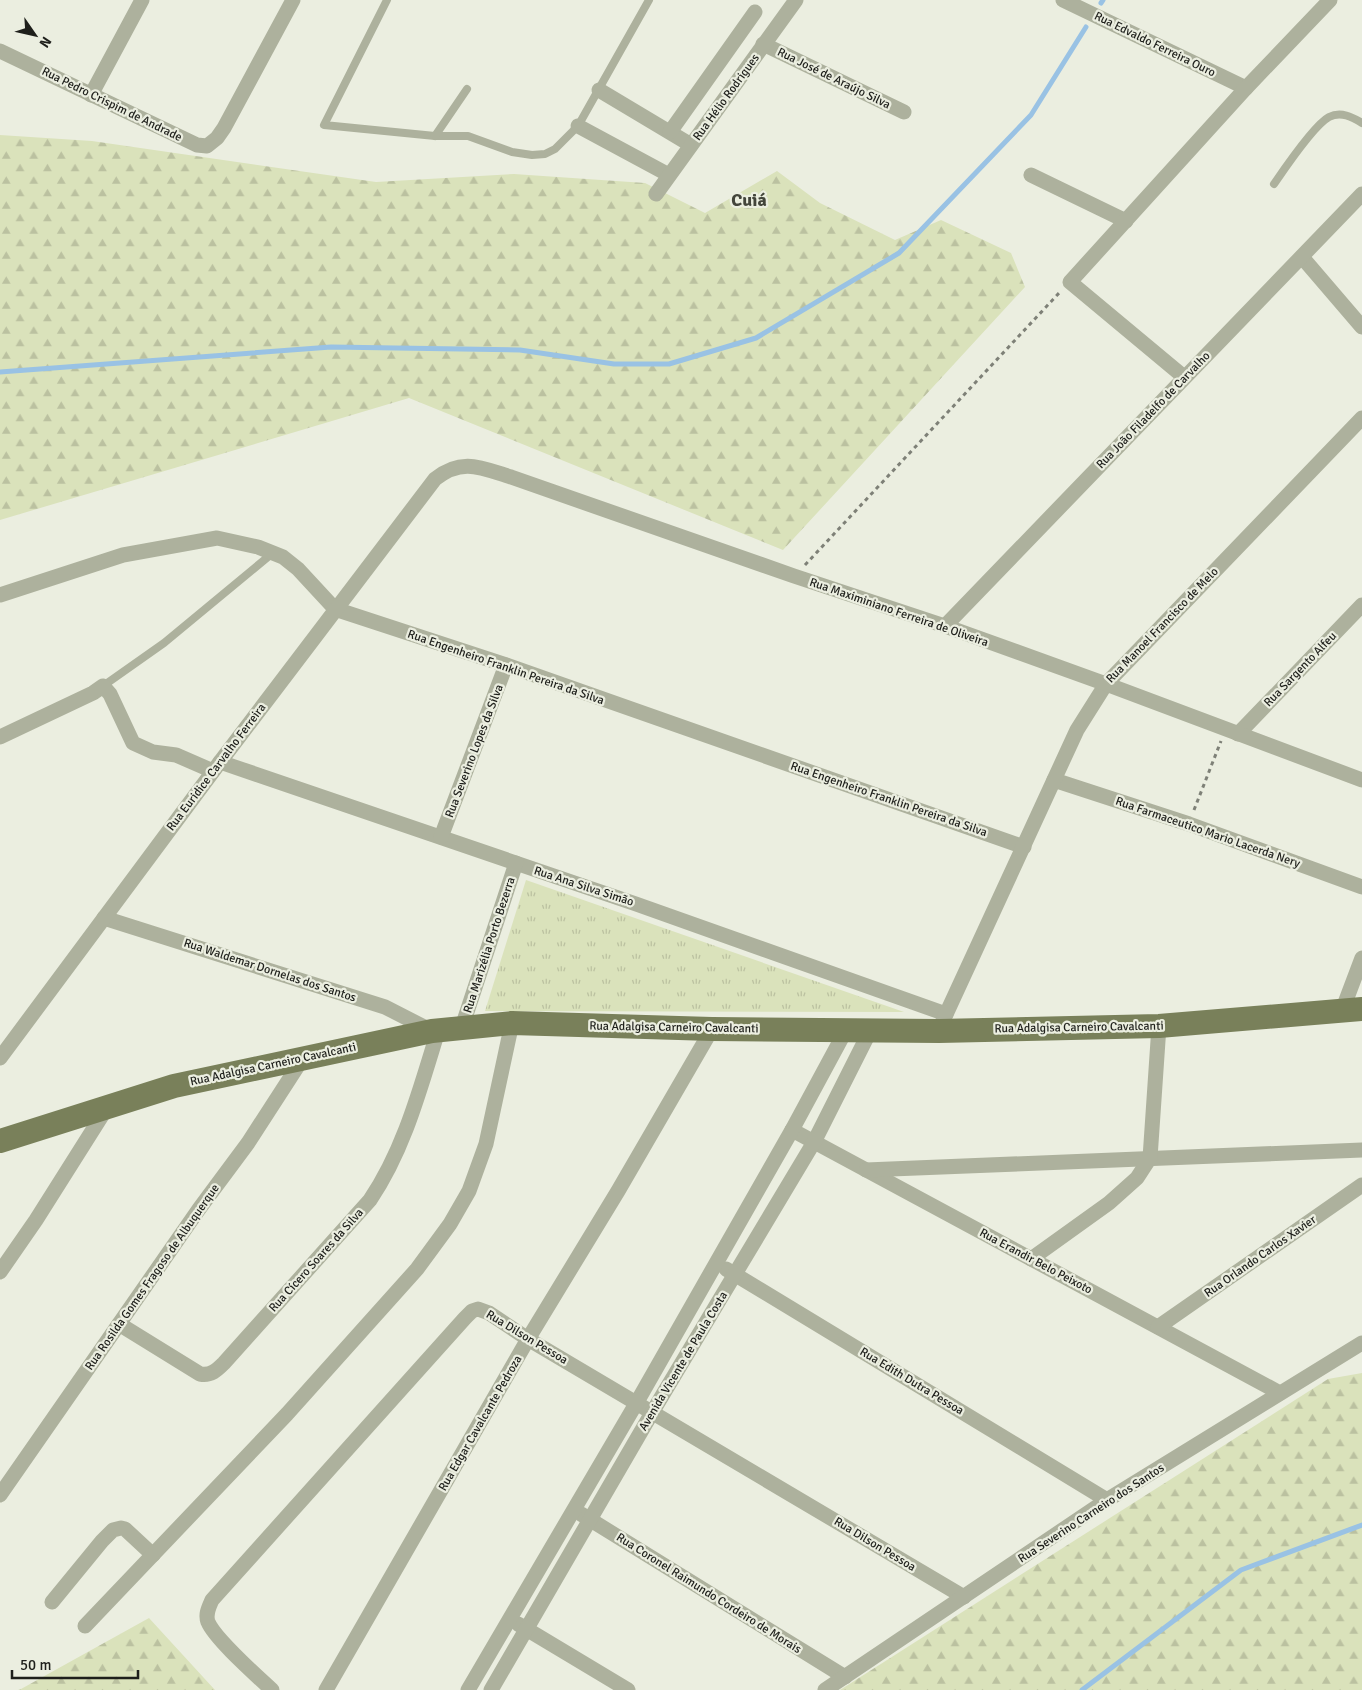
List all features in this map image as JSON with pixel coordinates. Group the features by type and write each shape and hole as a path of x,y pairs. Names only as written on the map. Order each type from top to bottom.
{"main road":[{"name":"Rua Adalgisa Carneiro Cavalcanti","path":"0,1141 174,1086 303,1058 462,1027 512,1024 712,1029 870,1030 942,1023 1159,1026 1352,1010"}],"street":[{"path":"91,95 142,0"},
{"name":"Rua Pedro Crispim de Andrade","path":"0,51 197,145 207,146 217,138 293,0"},
{"name":"Rua Hélio Rodrigues","path":"656,194 796,0"},
{"name":"Rua Edvaldo Ferreira Ouro","path":"1063,0 1246,88"},
{"path":"1184,377 1070,282 1246,88 1330,0"},
{"path":"670,132 755,12"},
{"name":"Rua José de Araújo Silva","path":"763,44 904,112"},
{"path":"598,90 691,145"},
{"path":"578,126 670,175"},
{"path":"1030,175 1126,221"},
{"name":"Rua João Filadelfo de Carvalho","path":"945,626 1362,194"},
{"path":"1302,257 1362,327"},
{"name":"Rua Manoel Francisco de Melo","path":"942,1023 1077,730 1106,684 1362,418"},
{"name":"Rua Maximiniano Ferreira de Oliveira","path":"435,479 448,469 457,466 474,466 945,626 1362,780"},
{"name":"Rua Euridice Carvalho Ferreira","path":"0,1058 217,766 435,479"},
{"name":"Rua Engenheiro Franklin Pereira da Silva","path":"0,596 123,555 217,538 274,552 298,568 335,609 506,666 1024,847"},
{"name":"Rua Sargento Alfeu","path":"1231,731 1362,605"},
{"name":"Rua Severino Lopes da Silva","path":"441,837 506,666"},
{"path":"0,738 93,693 103,686"},
{"name":"Rua Ana Silva Simão","path":"103,686 110,694 133,743 153,752 176,755 217,766 441,837 636,904 942,1023"},
{"name":"Rua Farmaceutico Mario Lacerda Nery","path":"1054,780 1189,824 1362,887"},
{"name":"Rua Marizélia Porto Bezerra","path":"462,1027 516,864"},
{"name":"Rua Waldemar Dornelas dos Santos","path":"104,918 385,1007 435,1031"},
{"path":"1352,1010 1362,958"},
{"path":"85,1626 280,1421 371,1322 417,1269 450,1224 469,1191 486,1144 512,1024"},
{"path":"1031,1258 1116,1197 1138,1178 1150,1158 1159,1026"},
{"name":"Rua Edgar Cavalcante Pedroza","path":"326,1690 528,1338 618,1191 712,1029"},
{"name":"Avenida Vicente de Paula Costa","path":"468,1690 637,1402 792,1130 846,1030"},
{"name":"Avenida Vicente de Paula Costa","path":"491,1690 653,1411 814,1142 870,1030"},
{"name":"Rua Cícero Soares da Silva","path":"119,1324 200,1374 207,1375 214,1372 224,1363 370,1200 382,1183 397,1151 412,1111 435,1031"},
{"name":"Rua Rosilda Gomes Fragoso de Albuquerque","path":"0,1495 248,1142 303,1058"},
{"path":"0,1272 36,1220 109,1105"},
{"name":"Rua Erandir Belo Peixoto","path":"792,1130 1280,1393"},
{"path":"866,1170 1362,1150"},
{"name":"Rua Orlando Carlos Xavier","path":"1158,1327 1362,1185"},
{"name":"Rua Edith Dutra Pessoa","path":"716,1264 735,1273 1107,1500"},
{"name":"Rua Dilson Pessoa","path":"272,1690 224,1642 207,1621 207,1611 212,1600 472,1311 478,1309 489,1313 964,1597"},
{"name":"Rua Severino Carneiro dos Santos","path":"825,1690 1107,1500 1362,1342"},
{"name":"Rua Coronel Raimundo Cordeiro de Morais","path":"574,1510 845,1677"},
{"path":"52,1602 113,1530 125,1529 154,1554"},
{"path":"510,1620 628,1690"}],"lane":[{"path":"387,0 324,125 435,136 468,136 512,152 532,155 545,154 555,149 578,126 650,0"},
{"path":"435,136 467,89"},
{"path":"1274,184 1315,130 1329,117 1347,114 1362,123"},
{"path":"103,686 164,643 274,552"}],"path":[{"path":"794,576 1070,282"},
{"path":"1189,824 1231,731"}],"green space":[{"path":"0,135 92,141 376,182 514,174 645,183 705,213 777,171 820,203 895,240 941,220 1011,253 1025,287 783,550 409,398 0,520"},
{"path":"526,880 904,1012 485,1011"},
{"path":"1362,1373 1362,1690 840,1690 1328,1379"},
{"path":"149,1618 215,1690 18,1690 21,1689"}],"waterway":[{"path":"0,372 331,347 520,350 614,364 669,364 756,338 899,253 1031,115 1086,27"},
{"path":"1082,1690 1241,1570 1362,1525"}],"district":[{"name":"Cuiá","path":"749,200"}]}
